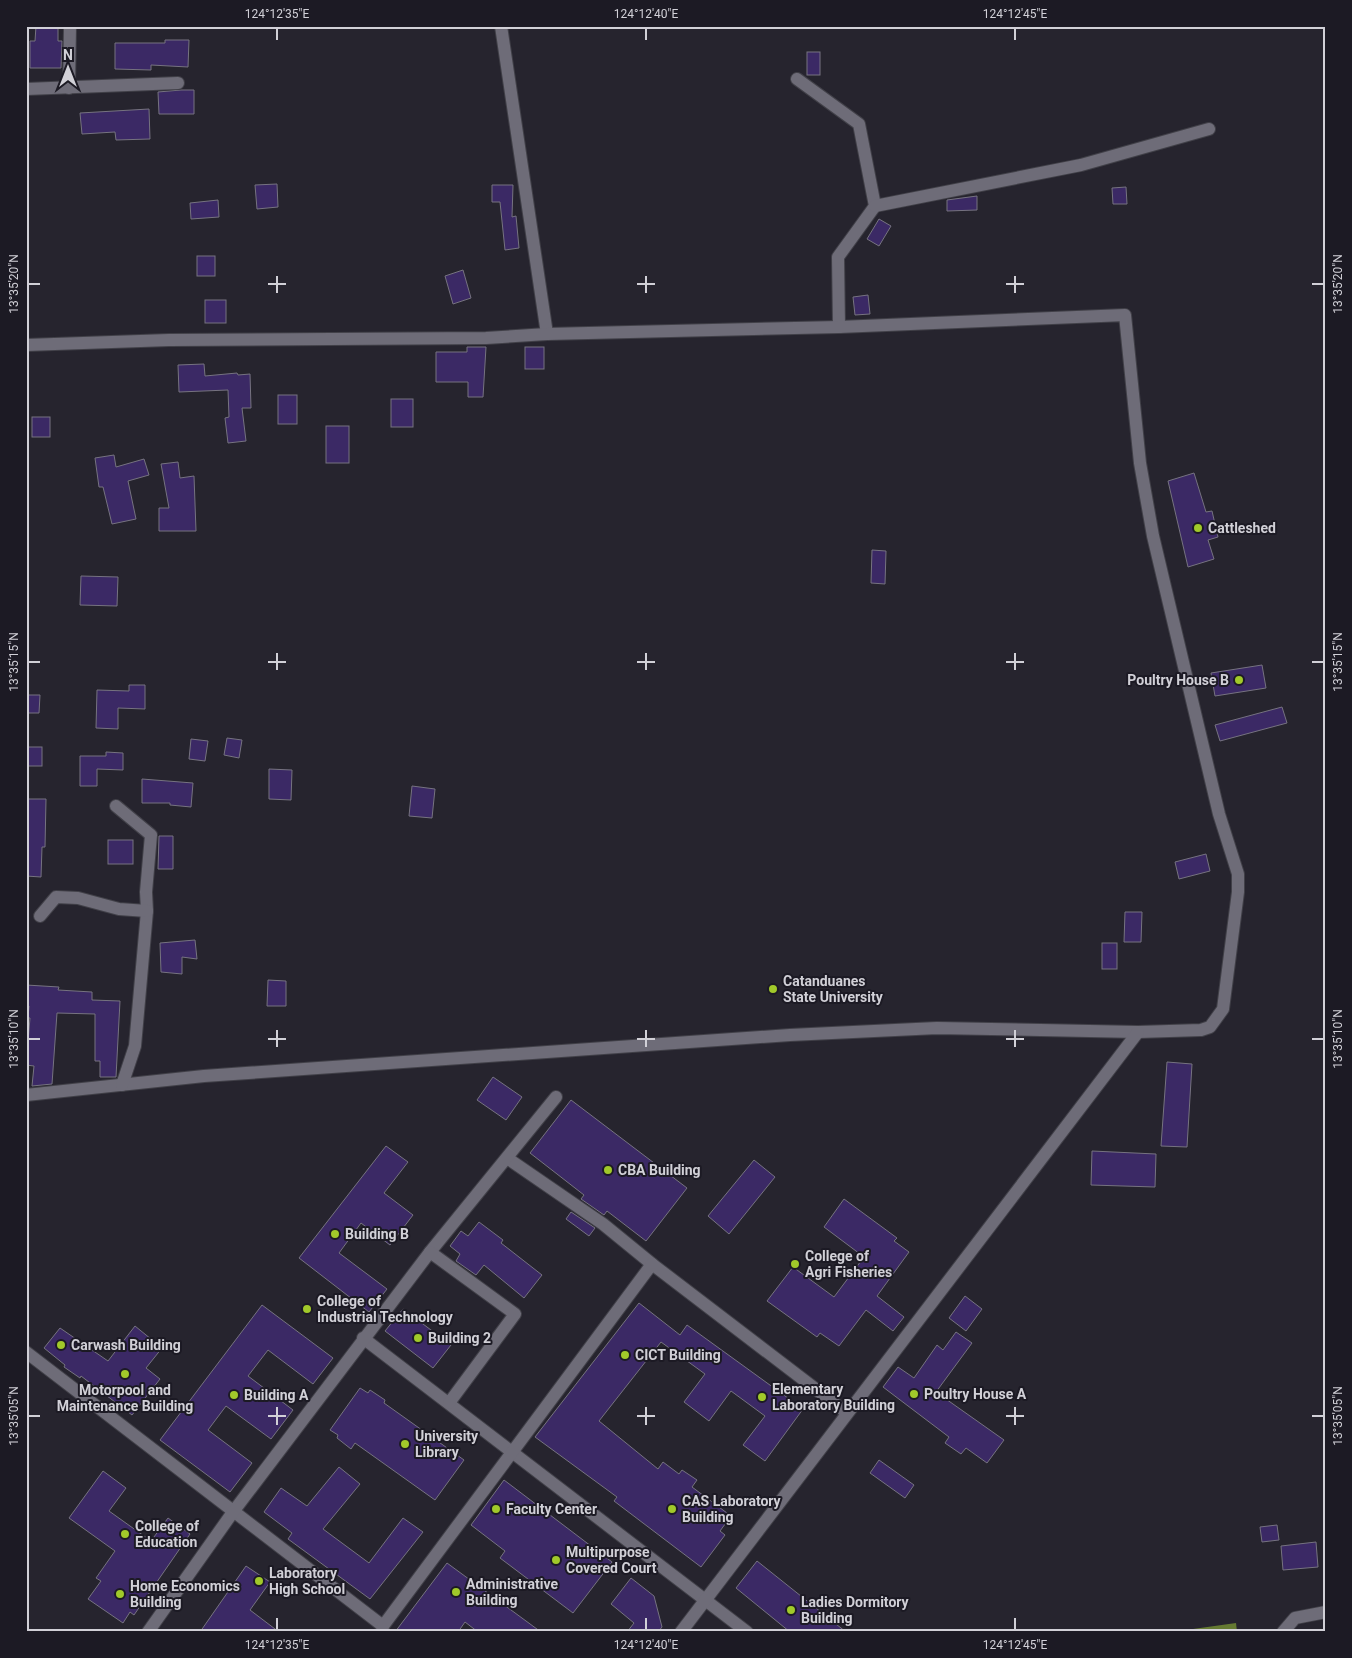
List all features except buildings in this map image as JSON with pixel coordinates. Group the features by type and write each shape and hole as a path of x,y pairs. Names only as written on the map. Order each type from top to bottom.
{"street":[{"path":"69,88 70,26"},
{"path":"501,26 500,36 547,334"},
{"path":"797,79 860,124 875,206"},
{"path":"26,89 178,83"},
{"path":"839,327 838,257 875,206 1081,165 1208,129"},
{"path":"26,346 169,340 486,338 547,334 839,327 1125,315 1140,463 1153,536 1219,814 1238,874 1238,892 1224,999 1219,1017 1210,1026 1201,1030 1138,1032 937,1028 790,1035 214,1076 26,1096"},
{"path":"116,806 151,834 146,892 147,911 134,1046 122,1086"},
{"path":"40,916 56,897 78,898 119,910 147,911"},
{"path":"681,1632 1138,1032"},
{"path":"148,1632 233,1512 363,1338 556,1097"},
{"path":"507,1158 603,1224 847,1414"},
{"path":"430,1252 515,1314 448,1403"},
{"path":"26,1352 382,1629 652,1264"},
{"path":"363,1338 747,1632"},
{"path":"1282,1632 1295,1618 1326,1612"}],"shaded area":[{"path":"1236,1623 1237,1632 1193,1632 1193,1629"}],"place":[{"name":"Cattleshed","path":"1198,528"},
{"name":"Poultry House B","path":"1239,680"},
{"name":"Catanduanes State University","path":"773,989"},
{"name":"CBA Building","path":"608,1170"},
{"name":"Building B","path":"335,1234"},
{"name":"College of Agri Fisheries","path":"795,1264"},
{"name":"College of Industrial Technology","path":"307,1309"},
{"name":"Building 2","path":"418,1338"},
{"name":"Carwash Building","path":"61,1345"},
{"name":"CICT Building","path":"625,1355"},
{"name":"Motorpool and Maintenance Building","path":"125,1374"},
{"name":"Poultry House A","path":"914,1394"},
{"name":"Building A","path":"234,1395"},
{"name":"Elementary Laboratory Building","path":"762,1397"},
{"name":"University Library","path":"405,1444"},
{"name":"Faculty Center","path":"496,1509"},
{"name":"CAS Laboratory Building","path":"672,1509"},
{"name":"College of Education","path":"125,1534"},
{"name":"Multipurpose Covered Court","path":"556,1560"},
{"name":"Laboratory High School","path":"259,1581"},
{"name":"Administrative Building","path":"456,1592"},
{"name":"Home Economics Building","path":"120,1594"},
{"name":"Ladies Dormitory Building","path":"791,1610"}]}
